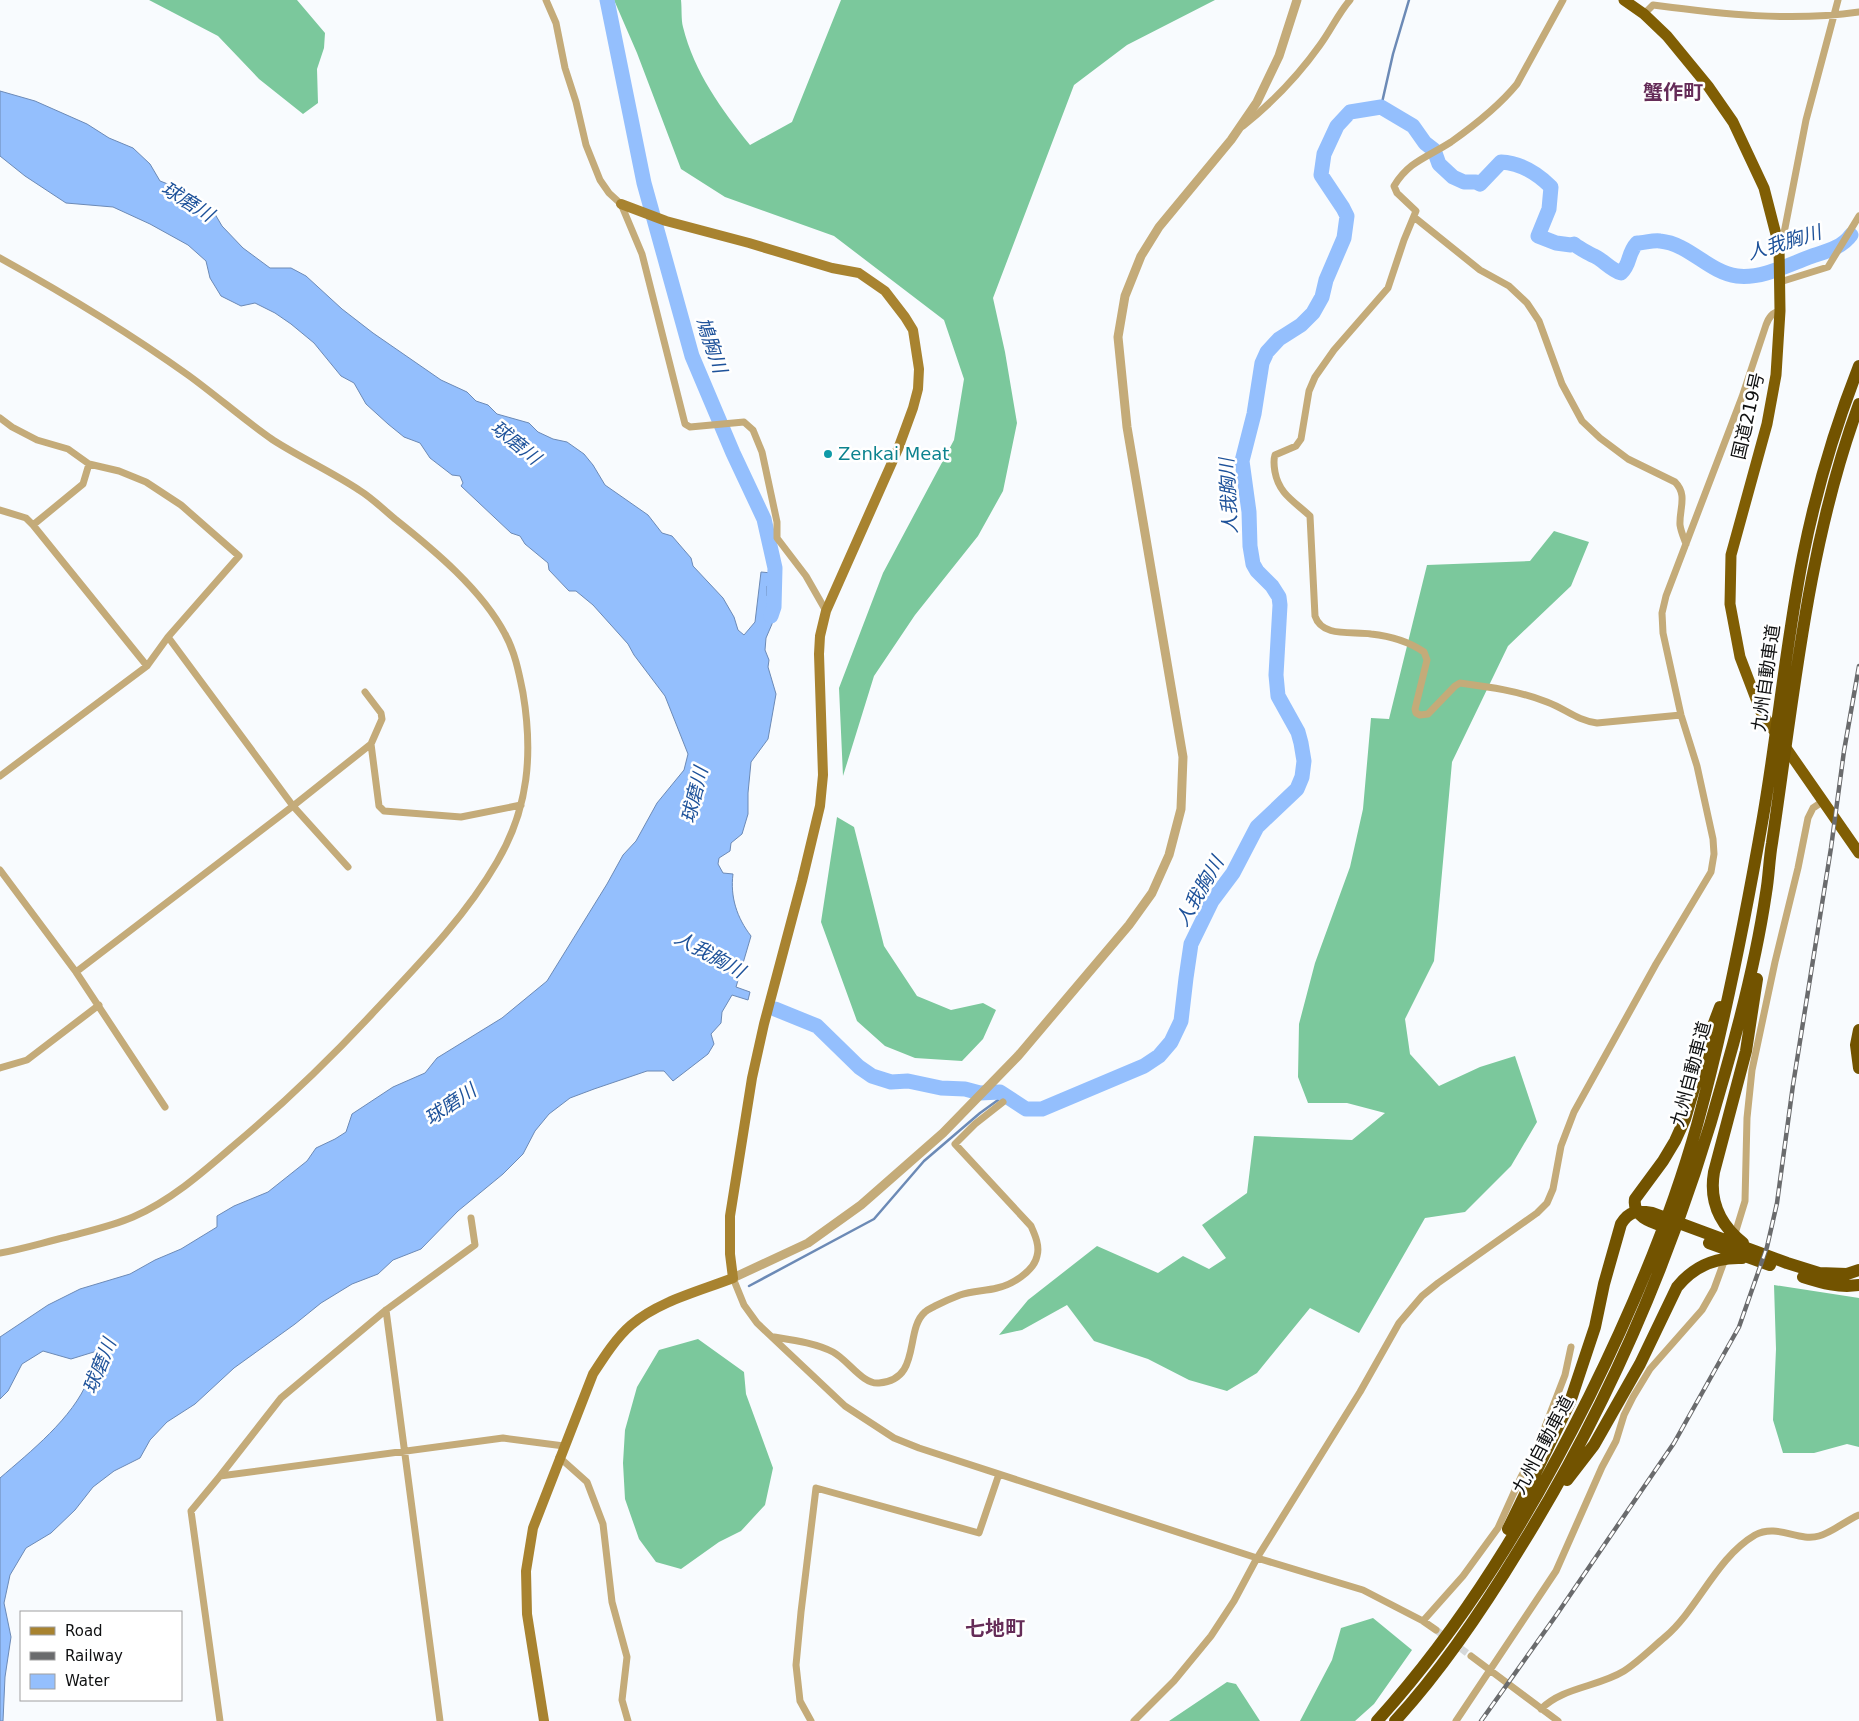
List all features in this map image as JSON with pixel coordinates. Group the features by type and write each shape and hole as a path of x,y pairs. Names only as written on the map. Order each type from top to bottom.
{"highway":[{"name":"国道219号","path":"1624,0 1644,14 1667,36 1708,86 1733,122 1764,188 1779,246 1780,311 1776,375 1766,424 1731,555 1730,604 1740,657 1761,712 1859,853"},
{"name":"九州自動車道","path":"1377,1721 1424,1666 1472,1600 1504,1551 1563,1449 1609,1357 1642,1281 1671,1205 1696,1127 1736,964 1769,777 1794,608 1810,522 1837,426 1859,366"},
{"name":"九州自動車道","path":"1395,1721 1434,1674 1483,1608 1544,1509 1620,1364 1654,1288 1683,1210 1709,1133 1752,971 1767,892 1771,846 1805,619 1819,542 1842,454 1859,404"},
{"path":"1750,1253 1723,1238 1712,1185 1746,1051 1758,972 1767,892"},
{"path":"1635,1210 1635,1199 1663,1161 1685,1119 1711,1031 1736,964"},
{"path":"1859,1030 1856,1044 1859,1068"},
{"path":"1635,1210 1689,1231 1723,1238 1750,1253 1825,1284 1859,1285"},
{"path":"1472,1600 1570,1402 1595,1326 1604,1284 1621,1224 1626,1216 1635,1210"},
{"path":"1544,1509 1594,1445 1640,1364 1677,1287 1686,1276 1705,1263 1750,1253"},
{"path":"1785,1267 1833,1275 1847,1274 1859,1270"}],"main road":[{"path":"544,1721 527,1614 526,1572 533,1528 559,1457 593,1374 608,1351 632,1325 659,1308 733,1278 730,1254 730,1216 752,1078 820,806 823,775 820,636 826,611 898,449 918,389 919,369 913,330 906,317 885,291 858,273 832,268 666,221 621,204"}],"street":[{"path":"546,0 556,23 565,68 576,102 586,145 600,180 609,193 621,204 642,254 685,424 690,427 744,422 753,430 762,452 777,522 777,538 806,576 826,611"},
{"path":"1297,0 1278,56 1257,102 1239,129 1159,227 1141,256 1125,296 1118,336 1127,427 1183,758 1181,809 1169,855 1152,892 1129,925 1018,1056 963,1114 895,1177 834,1225 808,1243 733,1278 744,1305 757,1323 773,1336 845,1406 894,1438 919,1448 1257,1558 1363,1590 1424,1621 1436,1630"},
{"path":"1239,129 1267,107 1284,90 1321,44 1339,13 1350,0"},
{"path":"1563,0 1517,84 1511,91 1475,125 1407,168 1394,186 1397,193 1415,210 1388,288 1334,350 1315,377 1309,391 1301,438 1296,446 1275,455 1273,460 1277,483 1280,488 1286,496 1310,516 1314,607 1317,622 1323,627 1337,632 1370,633 1399,639 1424,652 1426,660 1415,709 1416,713 1420,715 1428,714 1460,683 1501,688 1549,702 1584,721 1590,722 1597,723 1681,715"},
{"path":"1779,246 1784,233 1806,120 1832,16 1838,0"},
{"path":"1644,14 1654,5 1700,12 1783,16 1832,16 1859,12"},
{"path":"1780,282 1828,267 1859,216"},
{"path":"1414,217 1480,270 1509,286 1527,303 1539,321 1562,384 1582,421 1600,438 1628,459 1675,482 1680,487 1683,499 1680,524 1686,544"},
{"path":"0,258 76,300 186,373 274,440 360,491 416,536 467,583 490,610 506,635 519,669 527,720 529,748 521,806 513,829 497,862 456,920 414,969 329,1060 275,1111 211,1166 184,1186 135,1216 112,1225 0,1253"},
{"path":"1134,1721 1199,1651 1234,1601 1257,1558 1360,1392 1399,1324 1409,1311 1422,1296 1438,1283 1537,1213 1547,1203 1553,1189 1561,1146 1574,1112 1656,964 1711,872 1714,854 1713,840 1696,766 1681,715 1663,633 1662,613 1666,596 1742,397 1769,317 1780,311"},
{"path":"0,418 12,427 37,440 68,449 89,464 119,470 146,482 181,505 238,556 168,638 147,666 0,776"},
{"path":"33,525 83,484 89,464"},
{"path":"0,510 26,518 33,525 147,666"},
{"path":"168,638 293,806 348,867"},
{"path":"76,972 371,744 382,719 380,713 365,692"},
{"path":"371,744 379,806 384,811 461,817 521,806"},
{"path":"1456,1721 1468,1706 1489,1669 1556,1571 1602,1467 1616,1441 1624,1415 1633,1396 1650,1369 1702,1310 1714,1289 1736,1232 1745,1201 1747,1118 1752,1070 1808,818 1813,808 1826,806"},
{"path":"0,870 99,1005 164,1107"},
{"path":"0,1068 27,1060 99,1005"},
{"path":"773,1336 798,1341 833,1352 867,1382 878,1384 893,1380 907,1364 918,1324 924,1312 960,1295 999,1288 1010,1284 1030,1268 1038,1255 1036,1239 1031,1226 955,1144 975,1124 1003,1102"},
{"path":"220,1721 191,1511 280,1398 386,1310 475,1245 471,1218"},
{"path":"386,1310 440,1721"},
{"path":"1424,1621 1462,1576 1498,1528 1538,1445 1565,1375 1571,1347"},
{"path":"220,1476 503,1438 564,1446"},
{"path":"559,1457 587,1482 603,1524 612,1602 628,1657 622,1700 628,1721"},
{"path":"811,1721 800,1701 796,1665 816,1488 978,1532 999,1474"},
{"path":"1542,1709 1549,1701 1624,1671 1667,1636 1732,1554 1745,1542 1758,1534 1777,1530 1796,1535 1817,1537 1838,1528 1859,1515"},
{"path":"1471,1656 1542,1709 1553,1720"}],"green space":[{"path":"149,0 297,0 325,33 324,48 317,69 318,103 303,114 259,79 218,36"},
{"path":"614,0 681,0 683,27 694,60 719,104 750,145 792,122 841,0 1215,0 1127,45 1074,85 993,298 1005,352 1017,423 1003,491 978,536 915,615 874,676 843,776 839,688 883,573 954,440 964,379 944,320 834,236 725,197 681,169 637,53"},
{"path":"1554,531 1589,542 1571,586 1508,646 1452,762 1434,961 1405,1019 1410,1054 1439,1086 1480,1067 1515,1056 1537,1122 1511,1166 1465,1212 1425,1218 1359,1333 1310,1308 1257,1373 1227,1391 1189,1380 1148,1359 1094,1341 1067,1305 1022,1330 999,1335 1028,1300 1097,1246 1158,1273 1183,1256 1209,1269 1226,1258 1202,1225 1247,1193 1254,1136 1352,1140 1385,1113 1347,1103 1308,1103 1298,1077 1299,1024 1315,963 1350,867 1363,809 1371,718 1389,719 1427,565 1530,561"},
{"path":"837,817 854,827 884,946 917,996 951,1010 983,1003 996,1010 983,1039 962,1061 915,1058 885,1046 857,1021 821,922"},
{"path":"1774,1285 1859,1298 1859,1447 1847,1444 1814,1453 1783,1453 1773,1420 1776,1349"},
{"path":"698,1339 744,1372 746,1394 773,1468 765,1505 741,1531 719,1542 681,1569 656,1562 639,1539 625,1499 623,1463 625,1430 637,1387 659,1350"},
{"path":"1373,1618 1412,1650 1374,1704 1355,1721 1300,1721 1332,1660 1341,1628"},
{"path":"1227,1682 1236,1684 1260,1721 1169,1721"}],"water":[{"name":"球磨川","path":"0,91 35,101 87,124 109,138 133,148 150,164 160,181 181,189 212,209 222,226 243,248 270,268 291,268 306,276 342,309 373,333 441,380 467,392 476,401 488,405 497,414 529,423 538,432 553,439 567,442 584,454 605,485 648,515 662,533 672,536 691,558 693,566 723,598 734,617 738,630 744,635 755,622 761,572 772,573 781,577 767,586 767,596 776,596 772,624 766,638 765,650 776,694 768,739 751,762 748,814 742,834 731,843 730,851 719,858 718,864 723,873 733,874 732,883 738,915 751,936 736,987 750,992 748,1000 732,995 722,1012 721,1023 711,1034 714,1044 708,1054 673,1081 664,1071 647,1071 570,1098 549,1114 535,1131 523,1154 503,1174 458,1211 421,1249 393,1260 378,1274 352,1284 321,1303 234,1368 195,1404 167,1422 150,1440 140,1458 114,1471 93,1487 75,1510 51,1533 26,1548 10,1575 4,1603 11,1637 5,1677 3,1721 0,1721 0,1478 50,1434 72,1408 88,1380 97,1351 71,1359 43,1351 22,1364 8,1391 0,1399 0,1337 48,1305 80,1289 130,1274 155,1260 181,1249 217,1227 217,1216 234,1206 268,1192 307,1161 316,1148 346,1132 352,1114 393,1087 425,1073 437,1058 502,1018 547,981 623,855 636,841 657,803 684,770 688,754 665,696 628,644 593,605 576,591 569,591 549,570 548,563 525,544 520,536 511,533 461,486 463,483 460,476 452,475 430,458 420,443 404,437 366,404 354,383 341,376 314,343 275,313 255,303 241,306 221,296 210,278 206,261 188,245 150,224 113,207 66,203 25,176 0,156"}],"waterway":[{"name":"鳩胸川","path":"607,0 644,183 692,356 733,453 764,519 775,568 774,607 771,616"},
{"path":"1381,107 1393,54 1409,0"},
{"name":"人我胸川","path":"775,1009 817,1026 859,1067 872,1076 891,1082 908,1081 980,1093 1000,1092 1026,1109 1042,1109 1144,1066 1159,1056 1171,1042 1181,1021 1191,944 1212,901 1233,873 1257,827 1297,789 1302,777 1304,761 1298,732 1278,696 1276,675 1279,597 1253,564 1250,546 1249,512 1242,461 1254,414 1262,363 1267,352 1279,339 1301,325 1313,313 1322,297 1326,280 1344,238 1347,216 1321,175 1324,154 1337,126 1350,112 1381,107 1413,126 1425,143 1434,150 1439,164 1453,177 1464,182 1480,184 1501,162 1515,164 1534,173 1551,187 1549,209 1538,236 1556,243 1574,244 1621,273 1637,243 1657,241 1671,243 1727,273 1737,276 1755,276 1831,249 1842,244 1851,235"},
{"path":"749,1286 874,1219 924,1161 980,1113 1005,1095"}],"tunnel":[{"path":"1436,1630 1471,1656"}],"railway":[{"path":"1481,1721 1674,1443 1739,1327 1767,1247 1777,1203 1844,751 1859,666"}],"place":[{"name":"Zenkai Meat","path":"828,454"}],"district":[{"name":"蟹作町","path":"1673,92"},
{"name":"七地町","path":"995,1628"}]}
